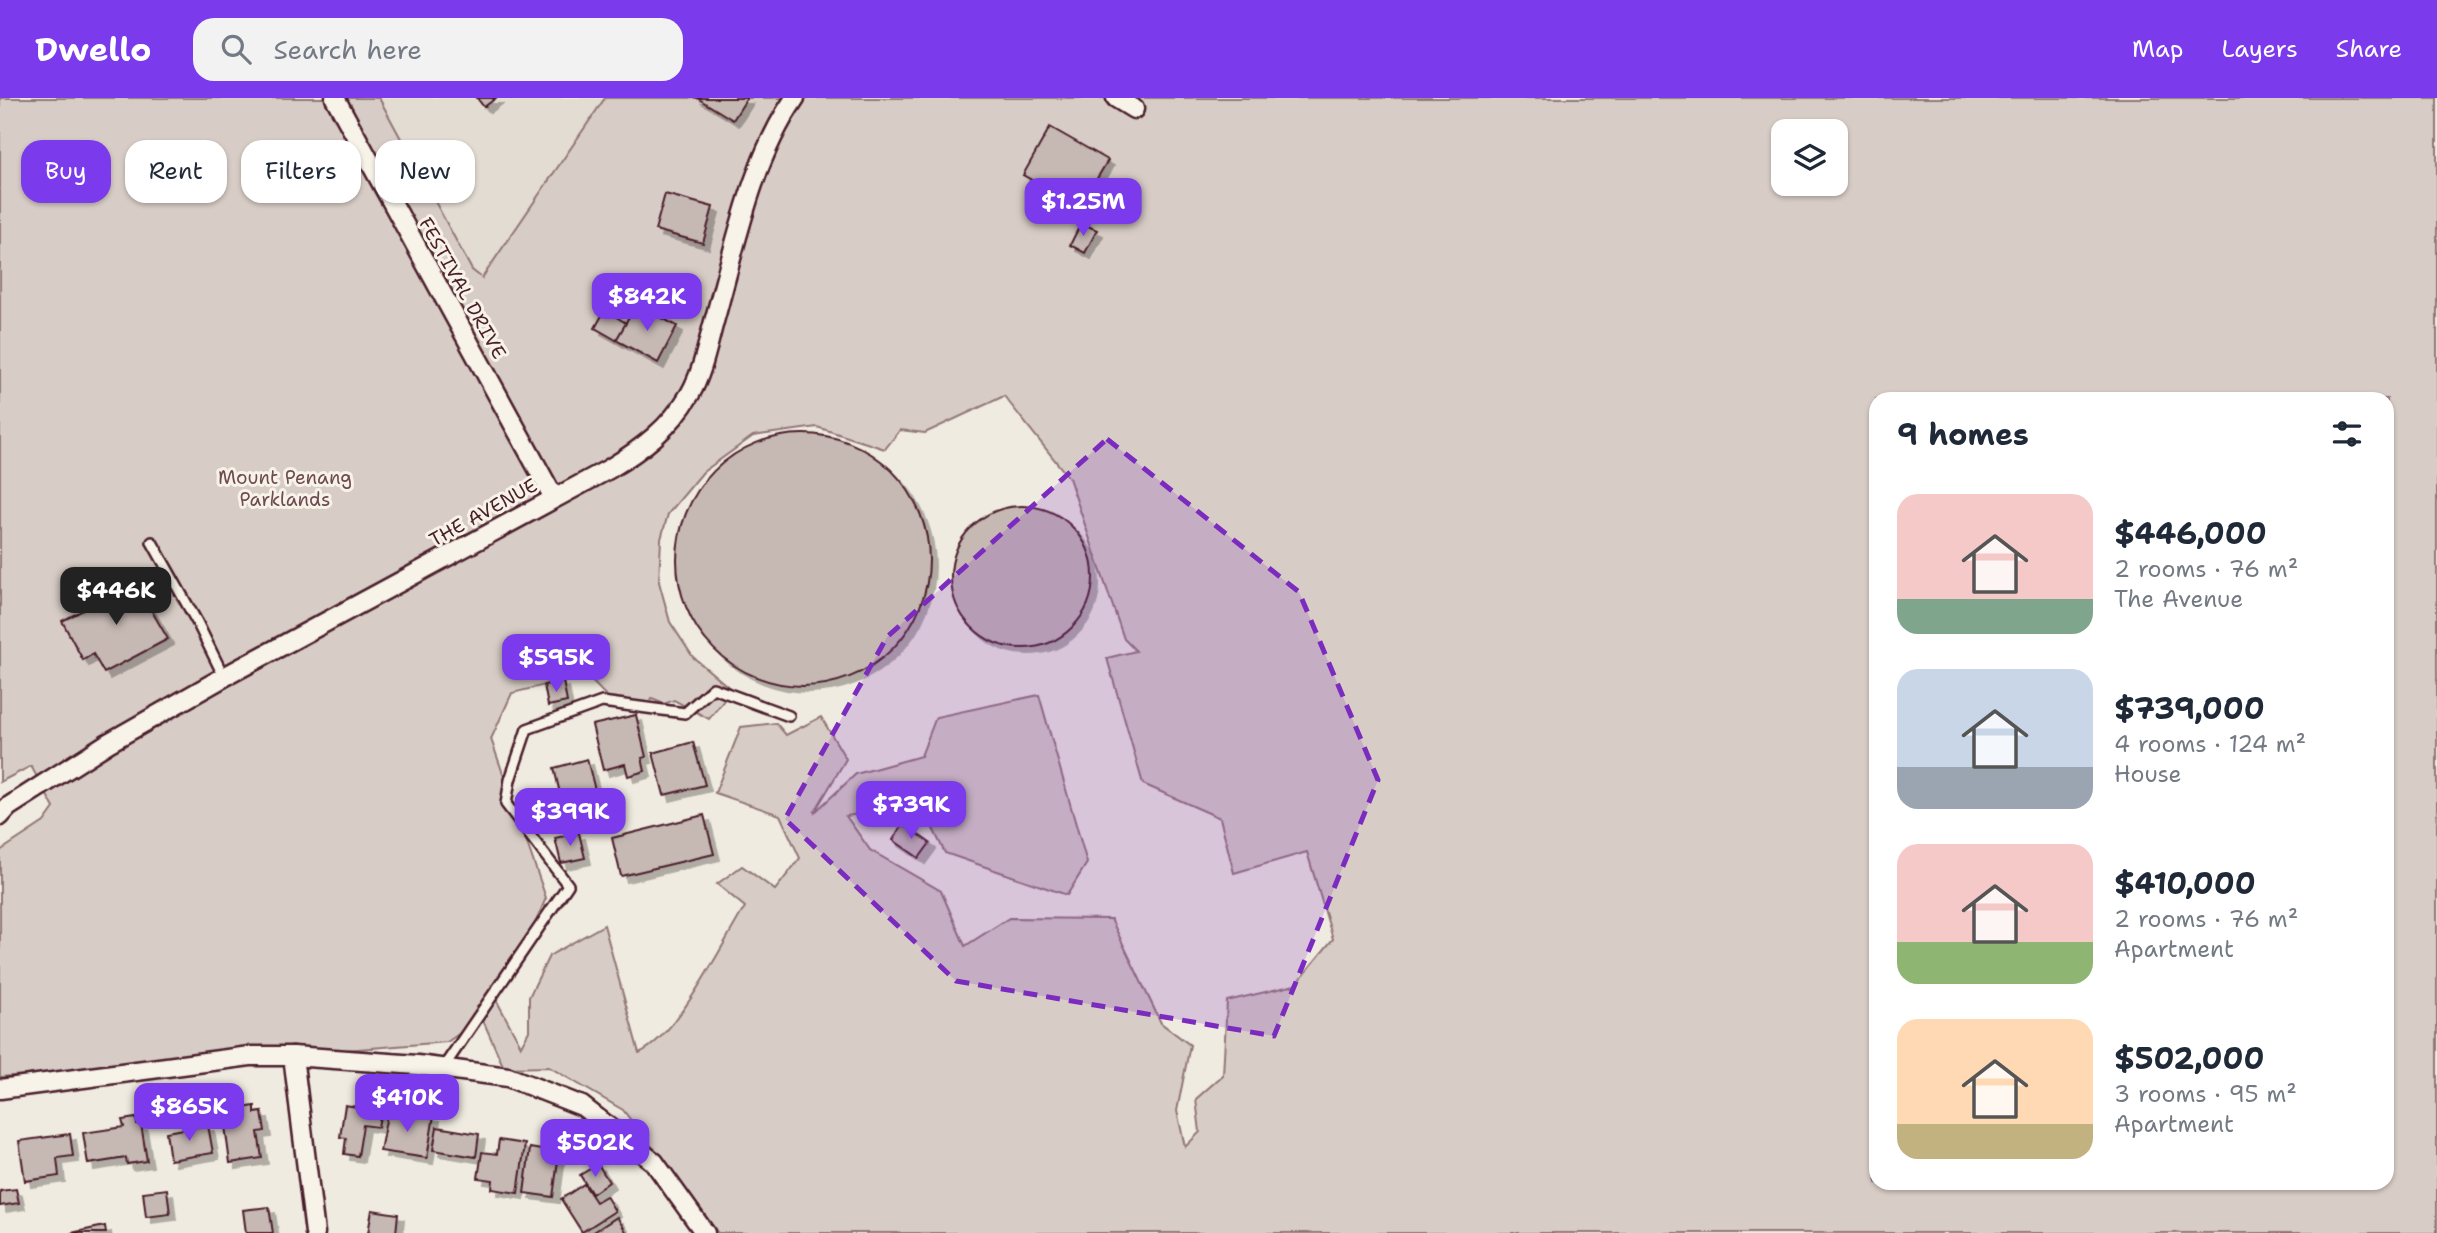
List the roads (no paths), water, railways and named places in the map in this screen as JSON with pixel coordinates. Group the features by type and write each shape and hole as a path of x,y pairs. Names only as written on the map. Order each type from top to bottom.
{"street":[{"name":"FESTIVAL DRIVE","path":"335,98 554,498"},
{"name":"THE AVENUE","path":"3,811 108,743 640,451 660,433 692,391 750,197 768,146 795,98"},
{"path":"1116,98 1134,109"},
{"path":"0,1089 250,1056 293,1056 443,1068 508,1077 582,1106 654,1162 705,1233"},
{"path":"293,1056 314,1233"}],"lane":[{"path":"152,542 224,677"},
{"path":"443,1068 568,885 506,804 510,780 527,730 603,702 685,713 713,688 789,716"}],"park label":[{"name":"Mount Penang Parklands","path":"285,488"}]}
